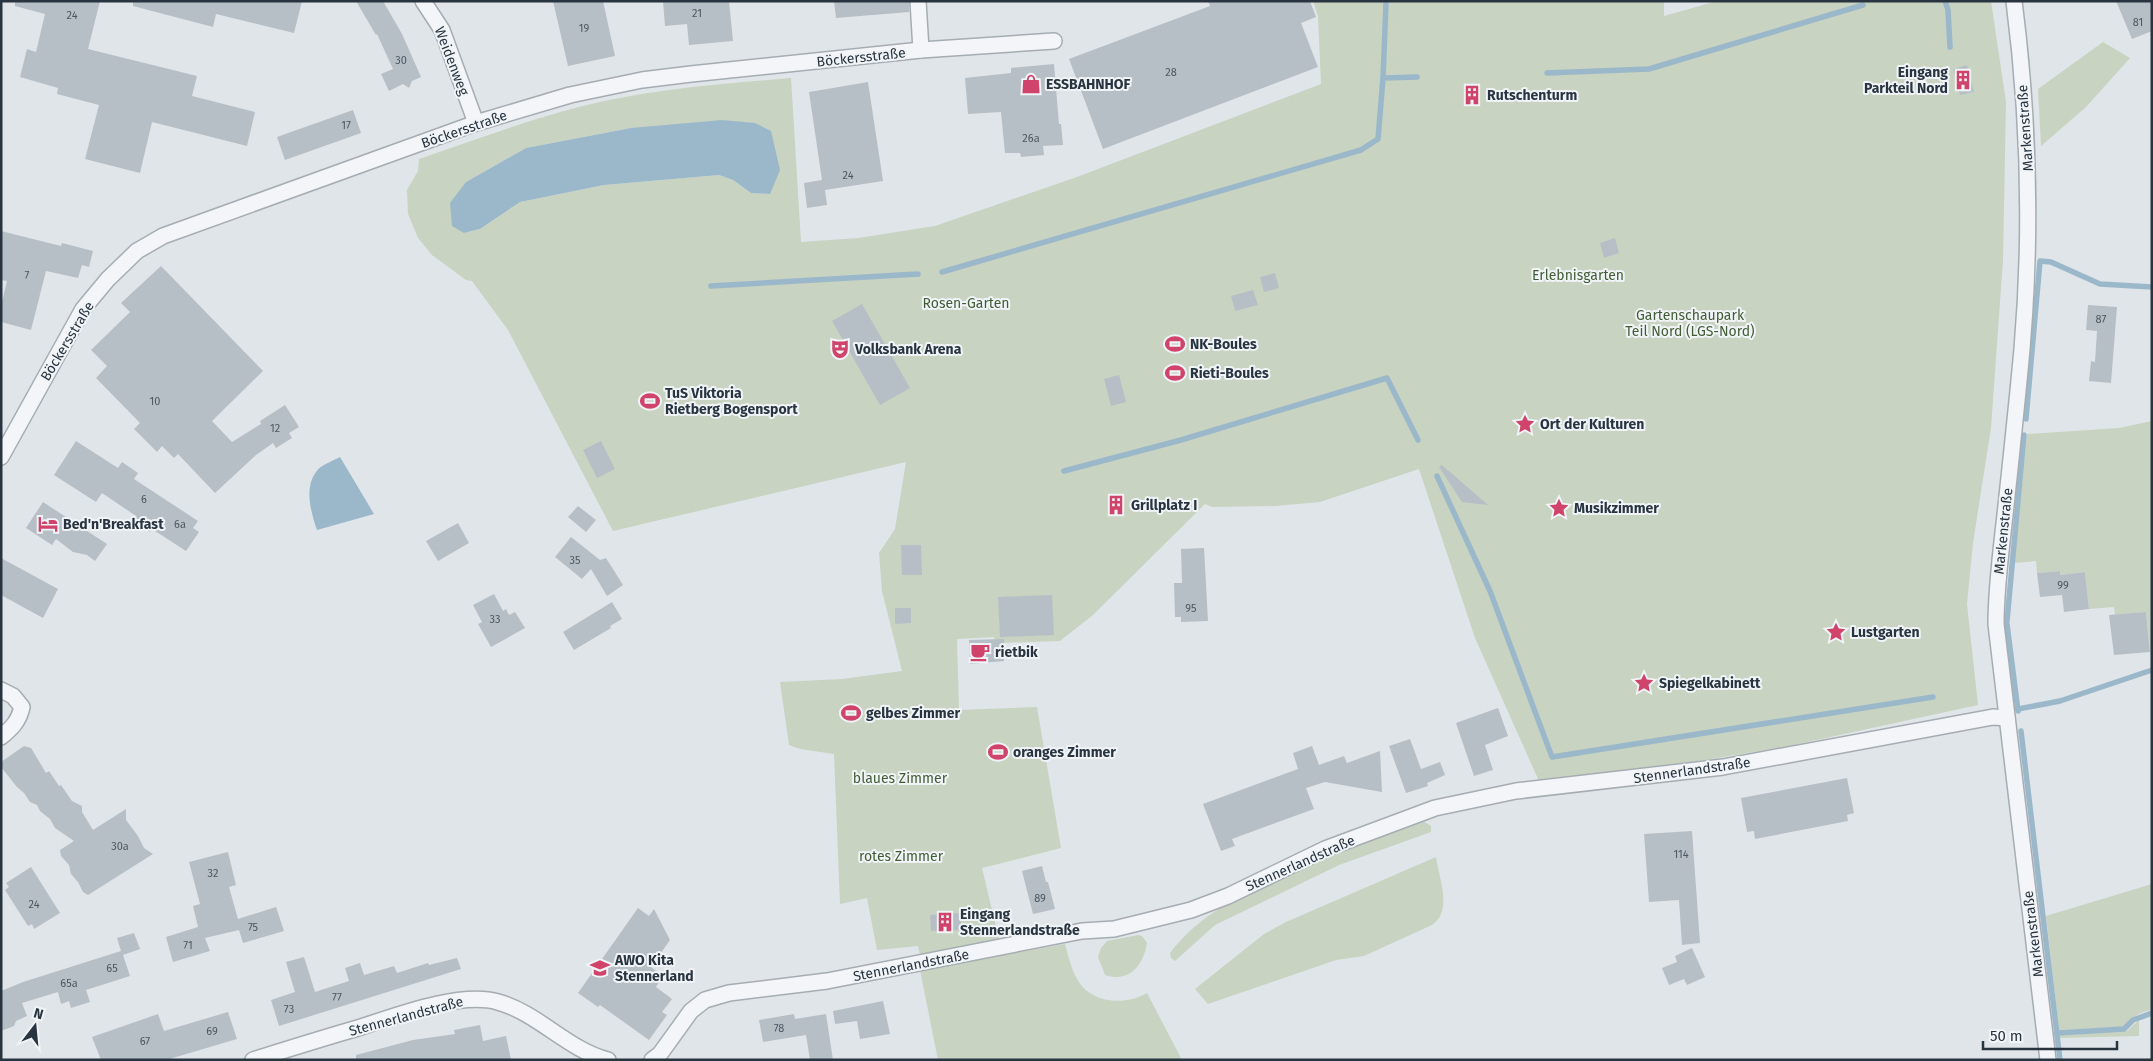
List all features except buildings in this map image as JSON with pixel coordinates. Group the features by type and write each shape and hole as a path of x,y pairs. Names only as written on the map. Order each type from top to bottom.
{"street":[{"name":"Weidenweg","path":"423,1 442,30 476,123"},
{"path":"918,1 921,50"},
{"name":"Markenstraße","path":"2014,1 2024,98 2029,188 2027,264 2022,348 1996,605 1996,624 2048,1060"},
{"name":"Böckersstraße","path":"1,457 83,309 108,279 137,252 163,236 476,123 570,95 642,80 921,50 1054,41"},
{"path":"1,690 13,696 22,707 20,716 13,726 1,737"},
{"name":"Stennerlandstraße","path":"652,1060 660,1054 691,1011 705,1000 729,993 827,981 1082,931 1114,929 1191,910 1228,896 1325,849 1435,808 1516,791 1723,767 1993,717 2007,718"},
{"name":"Stennerlandstraße","path":"253,1060 403,1014 454,1001 478,998 498,1002 524,1013 580,1048 603,1059"}],"green space":[{"name":"Gartenschaupark Teil Nord (LGS-Nord)","path":"1313,1 1664,1 1664,16 1717,1 1991,1 2006,102 2003,260 1991,428 1973,543 1967,604 1978,705 1789,746 1706,760 1539,781 1475,638 1419,469 1320,502 1275,506 1212,507 1205,504 1093,615 1060,641 996,643 994,637 957,639 959,710 1037,707 1061,848 982,868 999,939 920,955 918,946 877,950 867,898 840,904 834,754 800,749 789,745 780,682 842,679 902,671 882,591 879,553 895,529 906,462 613,531 508,330 472,281 466,280 432,255 418,238 408,214 407,190 418,171 419,159 539,118 605,101 685,88 791,78 801,242 858,238 935,226 1077,177 1321,84 1318,16","holes":["631,128 770,194 751,193 733,180 719,175 604,185 520,202 480,229 464,233 466,182 526,148"]},
{"path":"2103,42 2130,58 2086,107 2041,146 2038,89"},
{"path":"2152,421 2152,665 2146,612 2115,615 2114,607 2089,609 2085,572 2060,575 2060,571 2037,573 2036,561 2014,563 2027,434 2119,428"},
{"path":"1421,820 1431,826 1431,832 1339,865 1215,925 1175,961 1171,958 1170,953 1182,939 1208,916 1223,906 1303,867"},
{"path":"1436,857 1442,884 1443,903 1438,919 1432,925 1364,956 1336,960 1208,1004 1195,989 1264,934 1286,922"},
{"path":"2152,884 2152,1010 2133,1018 2123,1027 2059,1030 2046,916"},
{"path":"1138,935 1142,936 1147,943 1142,959 1134,971 1121,977 1105,975 1098,957 1101,948 1107,941"},
{"path":"1065,944 1074,973 1089,993 1108,1000 1118,1001 1128,1000 1147,993 1182,1060 938,1060 920,970"},
{"path":"2139,1020 2139,1036 2060,1038 2060,1035 2127,1031"}],"water":[{"path":"722,120 755,123 771,131 780,170 770,194 751,193 733,180 719,175 604,185 520,202 480,229 464,233 452,226 450,203 466,182 526,148 631,128"},
{"path":"340,457 374,514 317,530 309,493 312,478 320,467"}],"waterway":[{"path":"1945,1 1948,10 1950,47"},
{"path":"1383,78 1386,3"},
{"path":"1547,73 1649,69 1863,5"},
{"path":"942,272 1361,150 1378,139 1383,78 1417,77"},
{"path":"2026,419 2040,261 2051,262 2100,284 2152,287"},
{"path":"711,286 918,274"},
{"path":"1064,471 1181,440 1387,378 1418,440"},
{"path":"2007,621 2024,435"},
{"path":"1437,476 1490,591 1552,757 1933,697"},
{"path":"2007,624 2018,711"},
{"path":"2018,709 2060,701 2152,670"},
{"path":"2021,731 2060,1060"},
{"path":"2057,1033 2124,1029 2133,1020 2152,1013"}],"place":[{"name":"Eingang Parkteil Nord","path":"1963,80"},
{"name":"ESSBAHNHOF","path":"1031,84"},
{"name":"Rutschenturm","path":"1472,95"},
{"name":"NK-Boules","path":"1175,344"},
{"name":"Volksbank Arena","path":"840,349"},
{"name":"Rieti-Boules","path":"1175,373"},
{"name":"TuS Viktoria Rietberg Bogensport","path":"650,401"},
{"name":"Ort der Kulturen","path":"1525,424"},
{"name":"Grillplatz I","path":"1116,505"},
{"name":"Musikzimmer","path":"1559,508"},
{"name":"Bed'n'Breakfast","path":"48,524"},
{"name":"Lustgarten","path":"1836,632"},
{"name":"rietbik","path":"980,652"},
{"name":"Spiegelkabinett","path":"1644,683"},
{"name":"gelbes Zimmer","path":"851,713"},
{"name":"oranges Zimmer","path":"998,752"},
{"name":"Eingang Stennerlandstraße","path":"945,922"},
{"name":"AWO Kita Stennerland","path":"600,968"}],"park label":[{"name":"Erlebnisgarten","path":"1578,275"},
{"name":"Rosen-Garten","path":"966,303"},
{"name":"blaues Zimmer","path":"900,778"},
{"name":"rotes Zimmer","path":"901,856"}]}
